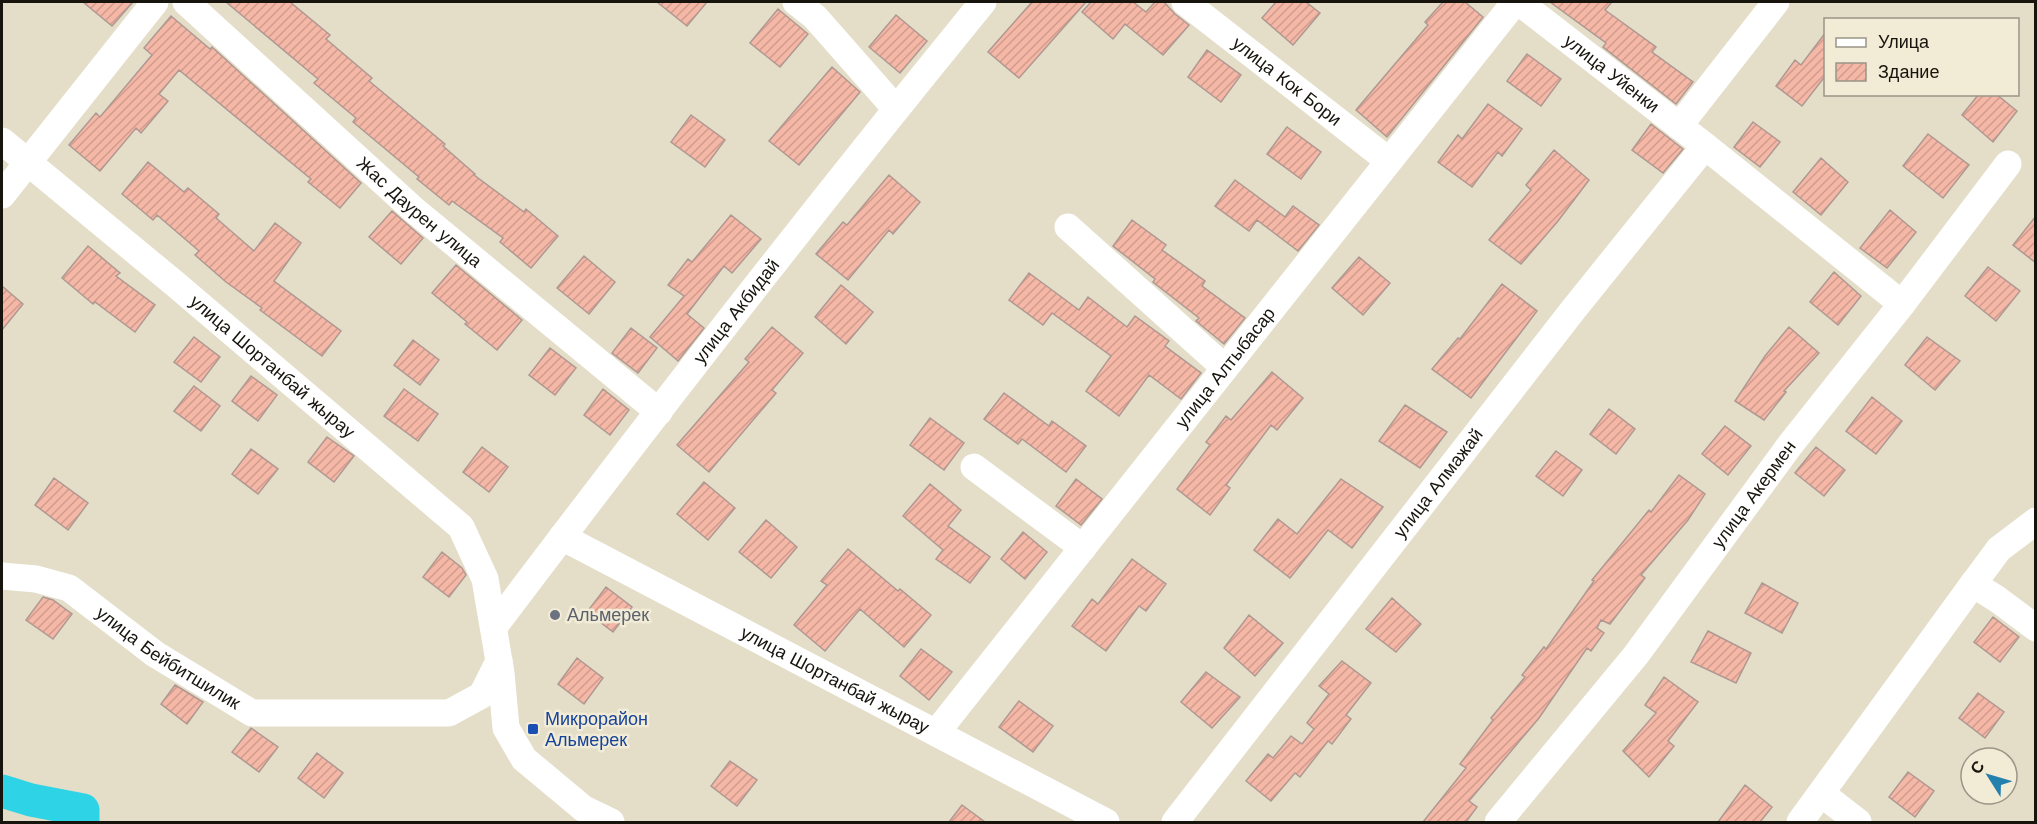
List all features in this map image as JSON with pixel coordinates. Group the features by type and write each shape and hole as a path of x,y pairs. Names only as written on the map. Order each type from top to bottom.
{"street":[{"path":"2,195 155,2"},
{"name":"Жас Даурен улица","path":"186,2 414,210 659,412"},
{"path":"796,2 815,17 896,109"},
{"name":"улица Акбидай","path":"494,627 659,412 982,2"},
{"name":"улица Кок Бори","path":"1185,2 1389,161"},
{"name":"улица Алтыбасар","path":"936,733 1517,2"},
{"name":"улица Уйенки","path":"1517,2 1705,146 1902,304"},
{"path":"1679,126 1776,2"},
{"name":"улица Шортанбай жырау","path":"2,141 461,527 485,579 494,627"},
{"name":"улица Алмажай","path":"1175,822 1573,310 1705,146"},
{"name":"улица Акермен","path":"1504,820 1636,655 1790,445 1902,304 2008,164"},
{"path":"1068,227 1225,368"},
{"path":"975,467 1083,548"},
{"path":"1800,822 1999,549 2036,520"},
{"name":"улица Шортанбай жырау","path":"562,537 1106,822"},
{"name":"улица Бейбитшилик","path":"2,576 36,579 69,588 155,654 252,713 449,713 482,694 499,661"},
{"path":"1973,584 2036,628"},
{"path":"494,627 506,728 524,759 584,809 611,822"},
{"path":"1822,794 1858,822"}],"building":[{"path":"83,2 133,2 112,26"},
{"path":"226,2 290,2 330,35 326,39 372,78 369,81 445,144 443,146 474,175 524,212 526,209 558,236 531,268 500,242 503,238 452,201 449,205 417,179 419,177 353,122 356,118 314,83 318,79"},
{"path":"657,2 707,2 687,26"},
{"path":"1032,2 1086,2 1019,78 988,52"},
{"path":"1091,2 1133,2 1146,12 1155,2 1164,2 1189,25 1163,55 1125,24 1113,39 1082,12"},
{"path":"1276,2 1306,2 1320,13 1293,45 1262,18"},
{"path":"1443,2 1465,2 1483,17 1387,137 1356,110 1428,25 1425,22"},
{"path":"1550,2 1612,2 1605,10 1656,47 1652,52 1693,82 1676,104 1603,47 1606,43"},
{"path":"778,9 808,34 780,67 750,43"},
{"path":"896,15 927,41 900,73 869,47"},
{"path":"171,16 210,49 212,47 361,183 340,208 308,182 311,179 179,70 159,94 168,101 141,133 136,128 100,171 69,145 96,113 100,117 152,55 144,48"},
{"path":"1824,35 1824,78 1802,106 1776,86 1795,60 1801,65"},
{"path":"1207,50 1241,75 1221,102 1188,77"},
{"path":"1527,54 1561,79 1541,106 1507,81"},
{"path":"832,67 860,92 799,165 769,141"},
{"path":"1977,96 1998,96 2017,111 1993,142 1962,115"},
{"path":"1488,104 1522,129 1502,156 1498,152 1472,187 1438,162 1458,135 1462,139"},
{"path":"691,115 725,140 705,167 671,142"},
{"path":"1753,122 1780,142 1760,167 1734,147"},
{"path":"1651,124 1683,149 1663,173 1632,150"},
{"path":"1287,127 1321,152 1301,179 1267,154"},
{"path":"1928,134 1969,165 1943,198 1903,166"},
{"path":"1554,150 1589,180 1521,264 1489,240 1531,190 1526,185"},
{"path":"1821,158 1848,182 1821,215 1793,192"},
{"path":"148,162 184,192 188,188 219,214 216,218 254,251 275,223 301,243 274,281 341,331 322,356 226,282 195,255 199,251 157,215 153,220 122,194"},
{"path":"889,175 920,202 893,234 889,230 848,280 816,254 843,222 847,225"},
{"path":"1235,180 1285,217 1293,206 1319,225 1298,251 1257,220 1249,231 1215,206"},
{"path":"1890,210 1916,232 1887,268 1860,248"},
{"path":"392,211 423,238 401,264 369,237"},
{"path":"731,215 761,239 732,273 724,266 687,314 704,328 678,361 650,337 684,296 668,285 688,259 692,262"},
{"path":"2036,216 2036,263 2013,245"},
{"path":"1132,220 1166,245 1162,250 1205,281 1202,286 1245,318 1224,344 1196,321 1199,318 1153,282 1155,279 1113,246"},
{"path":"88,246 120,273 116,276 155,305 135,332 95,302 93,304 62,278"},
{"path":"584,256 615,282 589,314 557,288"},
{"path":"1359,257 1390,283 1363,315 1332,288"},
{"path":"456,265 522,320 497,350 432,293"},
{"path":"1988,267 2020,291 1996,321 1965,296"},
{"path":"1834,272 1861,296 1838,325 1810,302"},
{"path":"1029,273 1079,310 1088,297 1127,327 1135,316 1169,341 1165,346 1201,373 1181,399 1149,375 1119,416 1086,391 1111,356 1052,313 1043,325 1009,300"},
{"path":"1502,284 1537,311 1471,398 1432,369 1458,338 1460,339"},
{"path":"841,285 873,312 846,344 815,317"},
{"path":"2,286 23,304 2,330"},
{"path":"772,327 803,353 772,390 776,393 709,472 677,445 749,362 745,359"},
{"path":"1789,327 1819,353 1784,391 1786,392 1764,420 1735,401 1765,356"},
{"path":"631,328 657,348 638,373 612,353"},
{"path":"194,337 220,357 201,382 174,362"},
{"path":"1927,337 1960,361 1935,390 1905,365"},
{"path":"413,340 439,360 420,385 394,365"},
{"path":"550,348 576,368 555,395 529,375"},
{"path":"1272,372 1303,398 1277,430 1271,425 1226,485 1230,488 1210,515 1177,489 1210,445 1206,442 1226,416 1231,420"},
{"path":"251,376 277,395 258,421 232,401"},
{"path":"194,386 220,406 201,431 174,411"},
{"path":"404,389 438,414 418,441 384,416"},
{"path":"603,389 629,410 610,435 584,415"},
{"path":"1004,393 1049,426 1052,421 1086,446 1066,472 1022,439 1018,444 984,419"},
{"path":"1872,397 1902,421 1876,454 1846,431"},
{"path":"1405,405 1447,432 1420,468 1379,441"},
{"path":"1609,409 1635,429 1616,454 1590,434"},
{"path":"930,418 964,443 944,470 910,445"},
{"path":"1725,426 1751,446 1728,475 1702,454"},
{"path":"327,437 354,456 334,482 308,462"},
{"path":"482,447 508,467 489,492 463,472"},
{"path":"1816,447 1845,470 1824,496 1795,473"},
{"path":"251,449 278,469 258,494 232,474"},
{"path":"1556,451 1582,470 1563,496 1536,476"},
{"path":"1679,475 1705,494 1688,520 1641,575 1645,578 1610,624 1601,620 1597,628 1604,633 1591,651 1587,648 1539,718 1469,801 1477,807 1466,822 1423,822 1466,768 1460,764 1493,720 1491,718 1525,677 1522,675 1544,647 1546,649 1594,581 1592,580 1649,510 1651,512"},
{"path":"54,478 88,503 68,530 35,505"},
{"path":"1076,479 1102,499 1081,525 1056,506"},
{"path":"1341,479 1383,507 1352,548 1328,530 1290,578 1254,550 1278,519 1297,534"},
{"path":"704,482 735,508 708,540 677,514"},
{"path":"930,484 961,510 948,526 990,557 970,583 936,559 943,550 903,516"},
{"path":"766,520 797,547 771,578 739,552"},
{"path":"1023,532 1047,552 1025,579 1001,559"},
{"path":"848,549 931,615 904,647 860,609 825,651 794,625 827,585 821,581"},
{"path":"442,552 462,568 466,575 449,597 423,577"},
{"path":"1132,559 1166,584 1146,611 1139,606 1106,651 1072,626 1092,599 1098,604"},
{"path":"1762,583 1798,603 1782,633 1745,613"},
{"path":"606,587 632,607 613,632 587,612"},
{"path":"43,597 53,600 72,614 53,639 26,620"},
{"path":"1392,598 1421,624 1396,652 1366,629"},
{"path":"1249,615 1283,643 1255,676 1224,648"},
{"path":"1993,617 2019,637 2000,662 1974,642"},
{"path":"1708,631 1751,653 1736,683 1691,662"},
{"path":"921,649 952,672 929,700 900,676"},
{"path":"577,658 603,678 584,704 558,684"},
{"path":"1342,661 1371,683 1346,715 1351,719 1332,744 1328,741 1300,777 1295,773 1271,801 1246,781 1268,754 1273,758 1291,736 1302,744 1314,729 1307,723 1329,694 1319,686"},
{"path":"1206,672 1240,697 1212,728 1181,702"},
{"path":"1664,677 1698,702 1668,741 1674,746 1649,777 1623,751 1656,713 1645,705"},
{"path":"175,685 203,702 187,724 161,704"},
{"path":"1978,693 2004,712 1985,738 1959,718"},
{"path":"1019,701 1053,726 1033,752 999,727"},
{"path":"251,728 278,747 259,772 232,752"},
{"path":"317,753 343,773 324,798 298,778"},
{"path":"730,761 757,780 737,806 711,786"},
{"path":"1908,772 1934,791 1915,817 1889,797"},
{"path":"1745,785 1772,807 1760,822 1718,822"},
{"path":"962,805 985,822 949,822"}],"waterway":[{"path":"2,791 31,800 83,810 83,822"}],"place":[{"name":"Альмерек","path":"555,615"},
{"name":"Микрорайон Альмерек","path":"533,729"}]}
